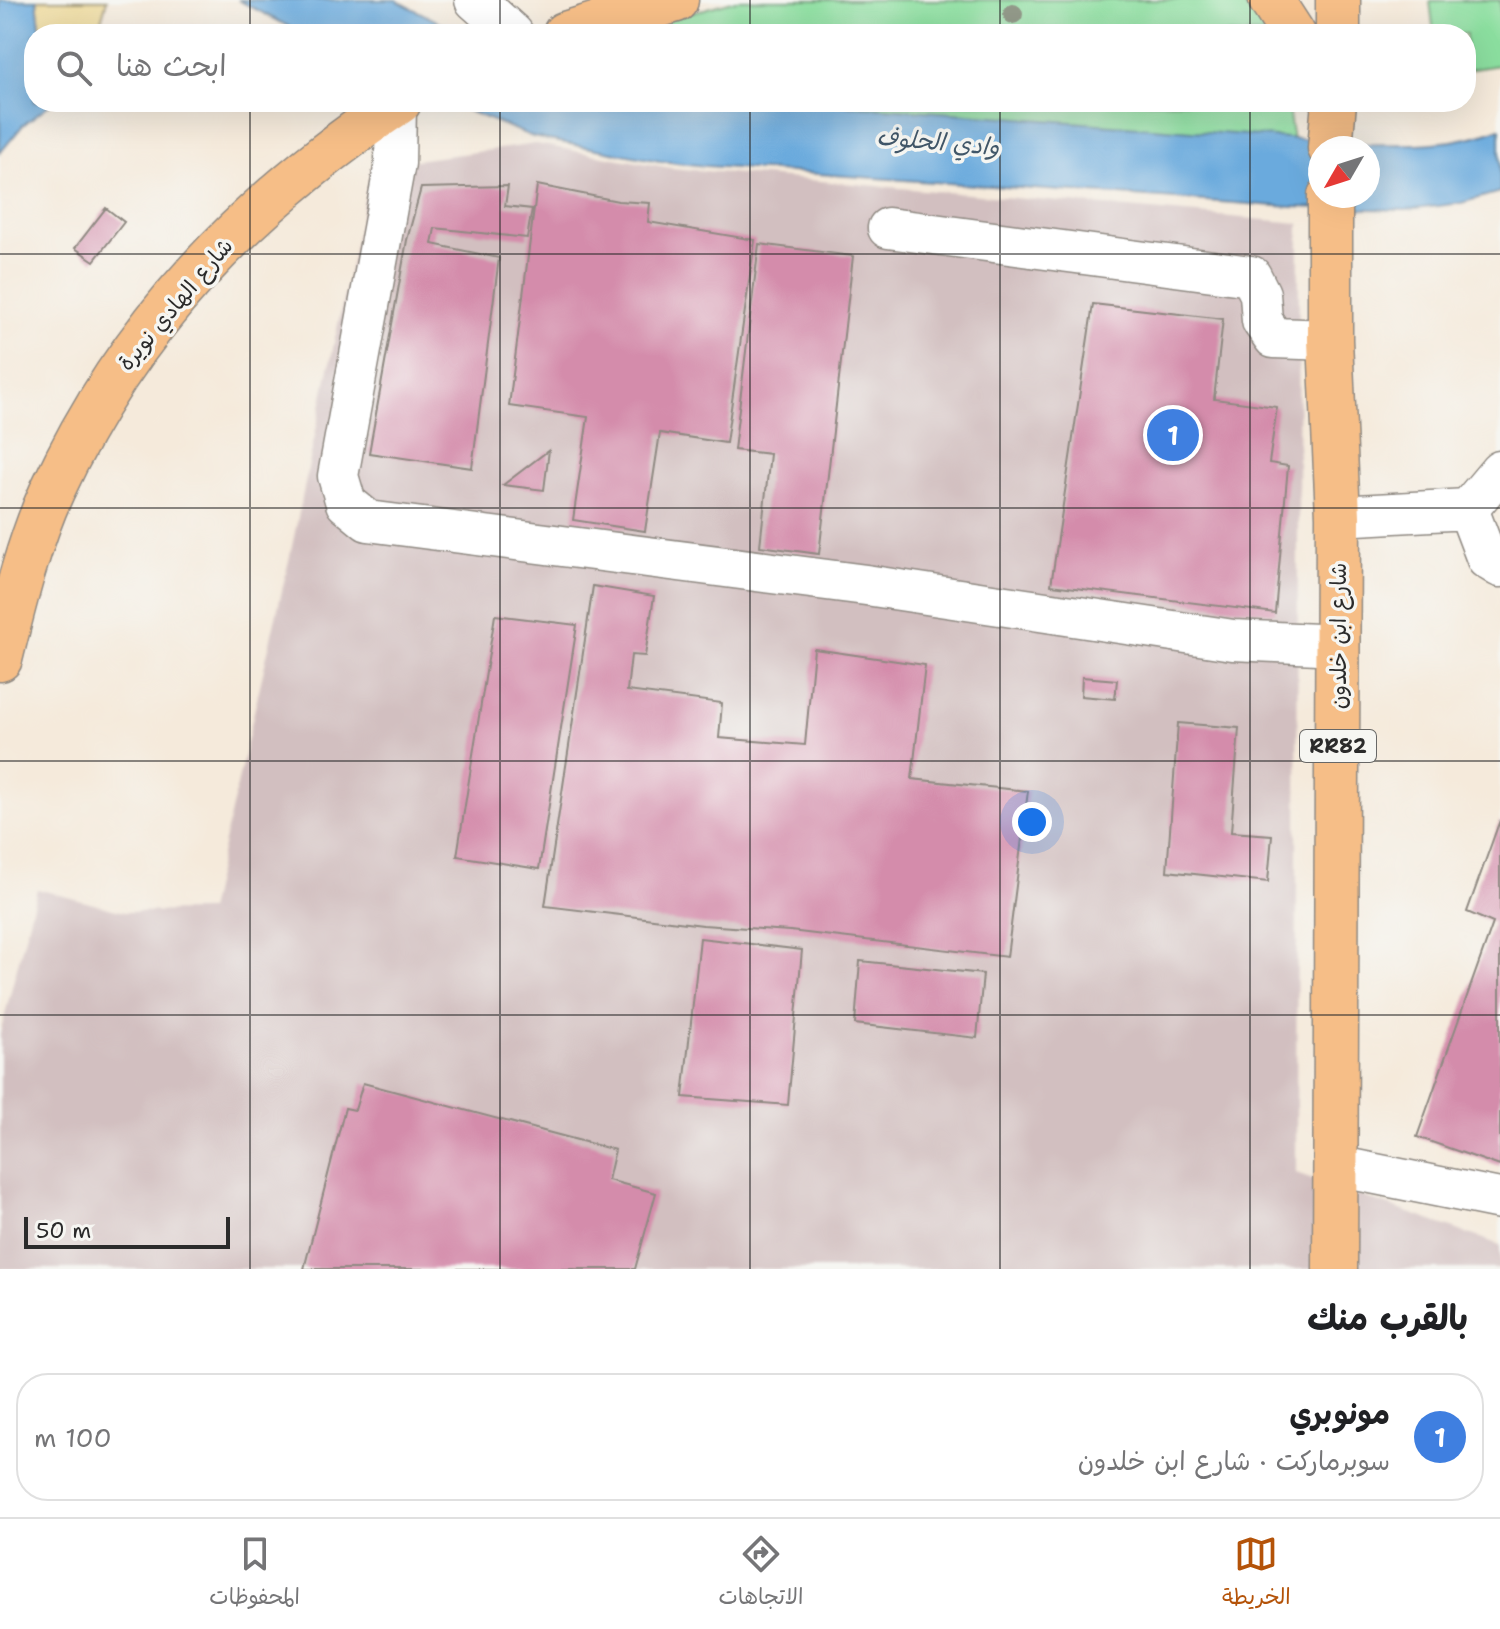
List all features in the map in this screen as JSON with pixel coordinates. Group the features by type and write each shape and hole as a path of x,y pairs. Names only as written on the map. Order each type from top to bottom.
{"main road":[{"path":"598,24 676,0"},
{"path":"1271,0 1287,24"},
{"path":"1338,0 1338,24"},
{"name":"شارع الهادي نويرة","path":"0,659 19,585 51,492 94,410 128,355 214,251 306,169 383,112"},
{"name":"شارع ابن خلدون","path":"1330,210 1330,340 1338,516 1335,1269"}],"street":[{"path":"475,0 502,24"},
{"path":"397,112 395,163 338,476 346,503 368,521 866,585 1233,640 1338,645"},
{"path":"888,228 1251,276 1260,294 1262,321 1274,338 1330,340"},
{"path":"1338,516 1468,509 1500,471"},
{"path":"1468,509 1496,562"},
{"path":"1336,1166 1500,1199"}],"shaded area":[{"path":"536,144 671,168 1299,223 1296,1173 1500,1245 1500,1269 0,1269 0,1034 37,889 124,912 208,911 290,556 371,166"}],"green space":[{"path":"736,0 1240,0 1260,24 652,24"},
{"path":"1500,0 1500,65 1476,69 1476,24 1433,24 1430,1"},
{"path":"932,112 1289,112 1293,140"}],"sand":[{"path":"37,0 107,0 100,24 40,24"}],"water":[{"path":"0,0 37,0 40,24 24,24 24,112 40,112 23,125 0,153"},
{"path":"238,0 396,0 443,24 284,24"},
{"name":"وادي الحلوف","path":"471,112 938,112 1308,139 1308,207 1291,207 660,161 533,137"},
{"path":"1500,128 1500,192 1461,203 1407,210 1330,208 1380,208 1380,144 1452,141"}],"building":[{"path":"537,185 618,201 650,203 648,222 755,240 726,443 660,433 645,531 573,520 588,417 509,406"},
{"path":"508,186 505,206 532,209 527,238 435,228 432,244 499,258 472,468 369,453 407,240 421,188"},
{"path":"106,208 124,222 94,261 75,248"},
{"path":"759,244 853,256 819,554 760,546 770,454 734,450"},
{"path":"1093,304 1223,319 1214,399 1277,407 1269,463 1288,466 1275,613 1051,585"},
{"path":"549,450 544,490 503,485"},
{"path":"593,586 654,596 645,656 631,655 627,691 722,703 719,738 805,745 814,649 925,665 912,779 1028,791 1007,957 545,906"},
{"path":"495,615 577,625 539,869 457,856"},
{"path":"1082,677 1117,680 1115,699 1081,696"},
{"path":"1178,723 1239,728 1231,832 1272,835 1268,882 1167,871"},
{"path":"1500,820 1500,1166 1417,1137 1493,923 1467,912"},
{"path":"700,938 802,950 788,1105 683,1097"},
{"path":"860,961 983,974 977,1038 855,1024"},
{"path":"363,1083 615,1150 608,1180 656,1193 635,1269 304,1269 345,1108 355,1110"}],"place":[{"name":"مونوبري","path":"1173,435"}]}
